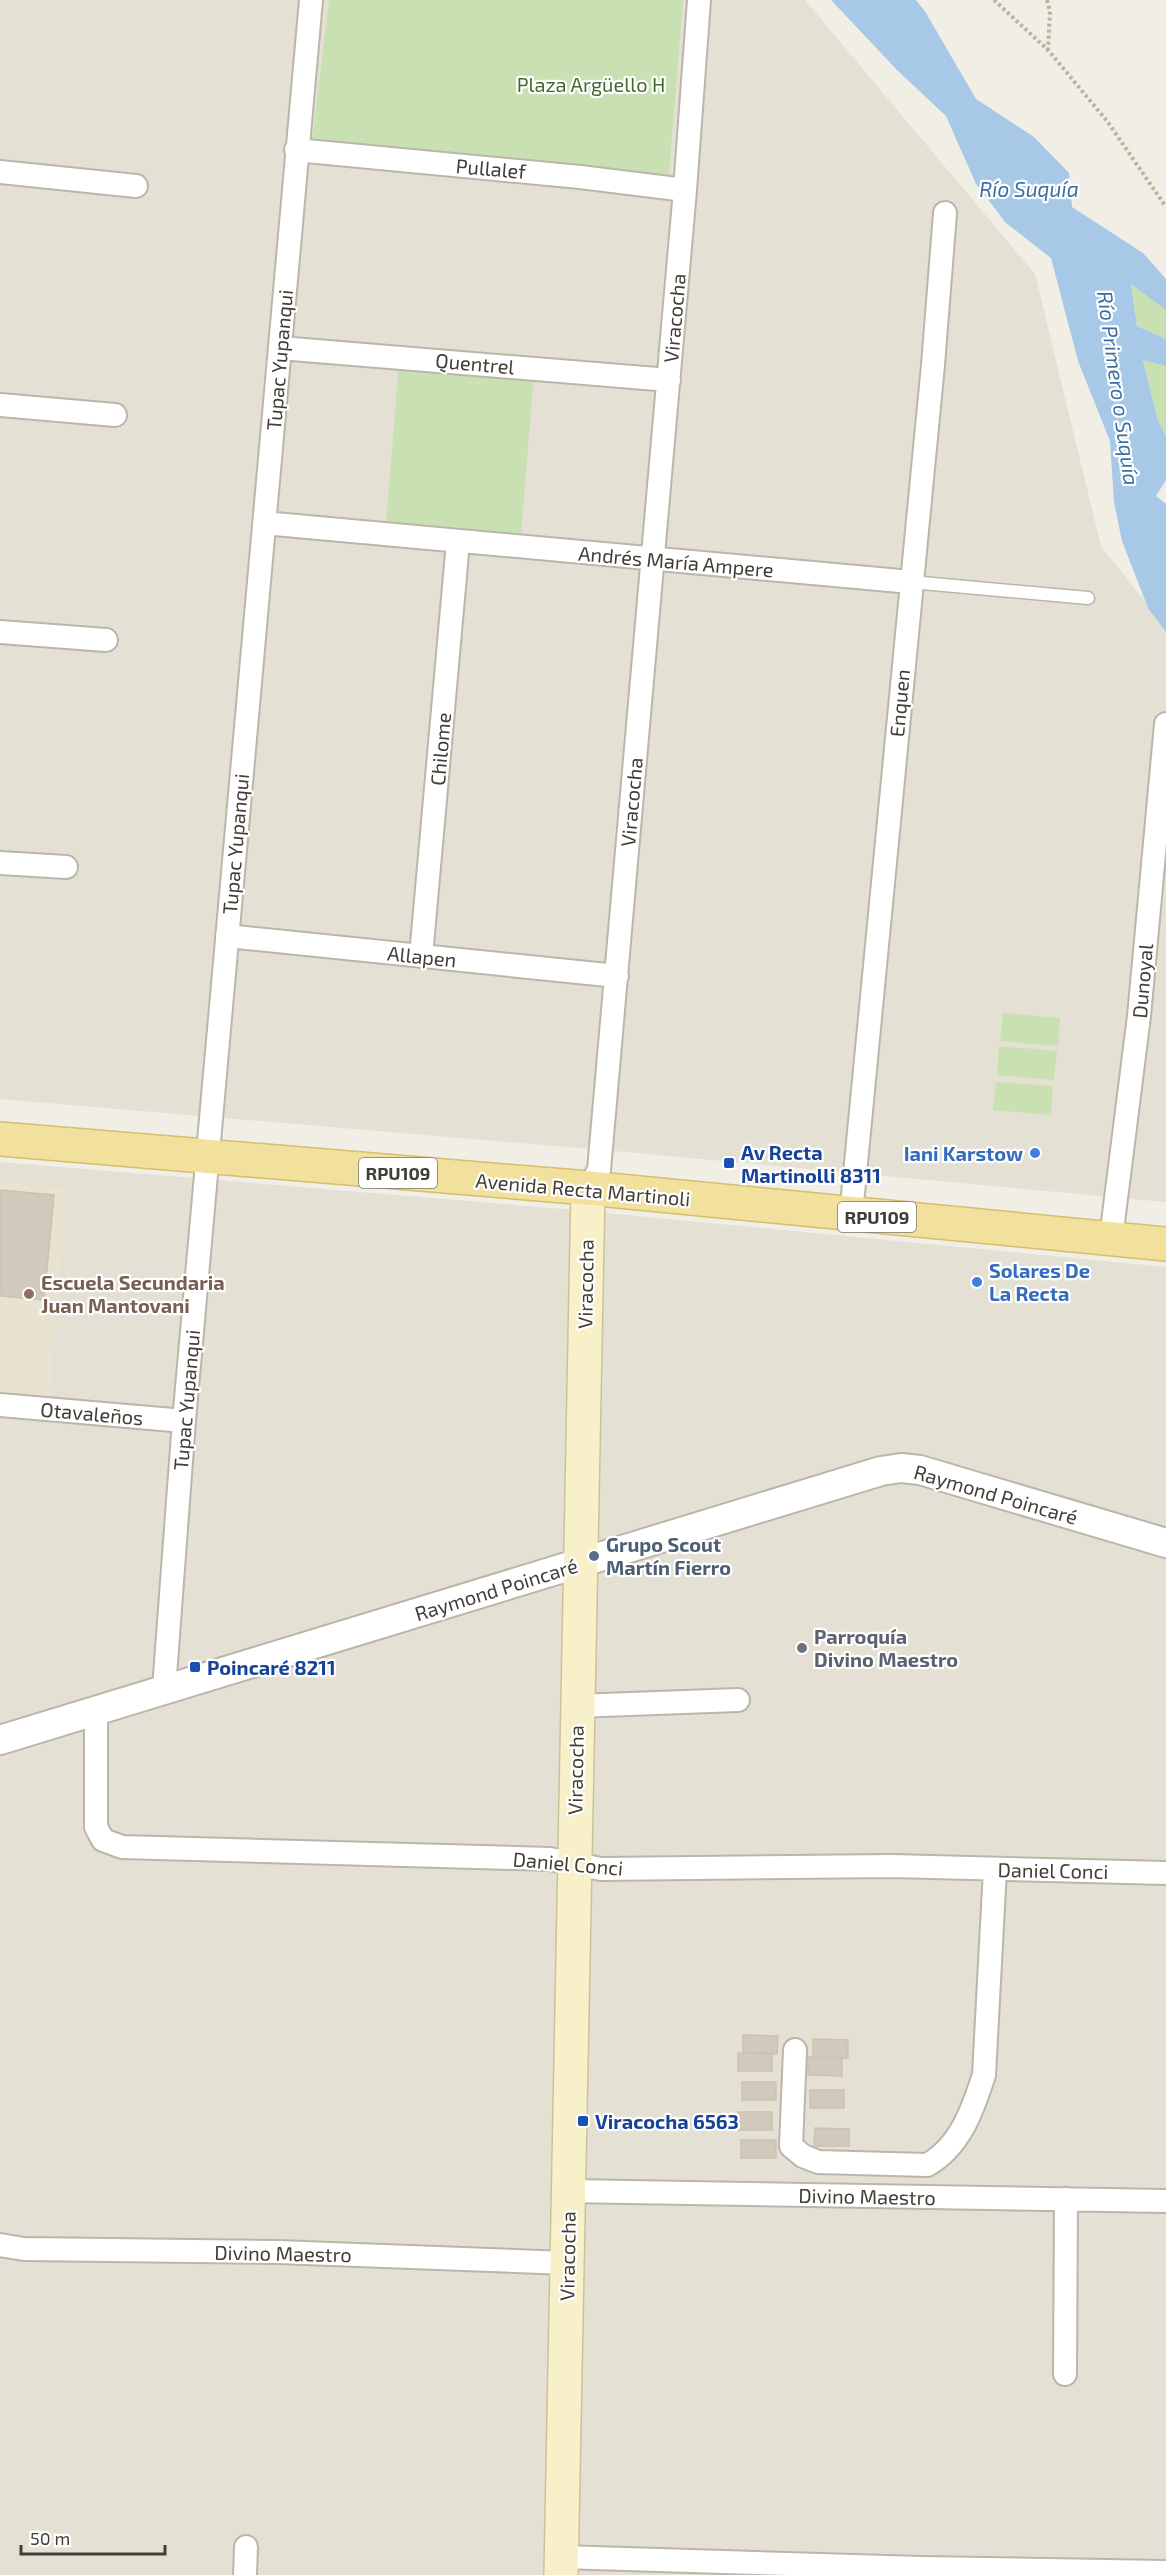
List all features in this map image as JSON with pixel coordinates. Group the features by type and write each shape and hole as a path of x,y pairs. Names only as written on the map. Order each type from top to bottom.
{"main road":[{"name":"Avenida Recta Martinoli","path":"0,1118 209,1146 593,1179 1112,1228 1166,1222"},
{"name":"Avenida Recta Martinoli","path":"0,1139 209,1146"},
{"name":"Avenida Recta Martinoli","path":"593,1179 853,1194 1112,1228 1166,1244"},
{"name":"Viracocha","path":"561,2566 579,1564 593,1179"}],"street":[{"name":"Tupac Yupanqui","path":"164,1689 184,1421 311,0"},
{"name":"Viracocha","path":"593,1179 617,976 685,190 699,0"},
{"name":"Pullalef","path":"296,150 580,177 685,190"},
{"path":"0,172 136,186"},
{"name":"Enquen","path":"853,1194 933,365 945,213"},
{"name":"Quentrel","path":"280,348 669,380"},
{"path":"0,405 115,415"},
{"name":"Andrés María Ampere","path":"264,523 911,582"},
{"name":"Chilome","path":"421,956 458,542"},
{"path":"0,632 106,640"},
{"name":"Dunoyal","path":"1112,1228 1139,1016 1166,724"},
{"path":"0,863 66,867"},
{"name":"Allapen","path":"227,936 617,976"},
{"name":"Otavaleños","path":"0,1405 184,1421"},
{"name":"Raymond Poincaré","path":"0,1740 881,1471 901,1467 920,1470 1166,1543"},
{"path":"576,1706 738,1700"},
{"name":"Daniel Conci","path":"96,1710 96,1827 103,1840 122,1847 550,1859 601,1869 893,1866 1166,1873"},
{"path":"795,2050 791,2146 803,2156 818,2162 927,2165 938,2159 960,2133 974,2107 984,2075 995,1869"},
{"name":"Divino Maestro","path":"568,2191 1166,2201"},
{"path":"1065,2374 1066,2199"},
{"name":"Divino Maestro","path":"0,2245 24,2249 278,2252 567,2263"},
{"path":"245,2575 246,2547"},
{"path":"561,2566 1166,2572"}],"lane":[{"name":"Andrés María Ampere","path":"911,582 1088,598"}],"path":[{"path":"994,0 1048,50 1107,121 1166,207"},
{"path":"1047,0 1050,11 1048,50"}],"shaded area":[{"path":"0,0 805,0 1035,274 1101,546 1166,628 1166,1202 603,1150 0,1099"},
{"path":"0,1162 575,1210 1166,1267 1166,2575 0,2575"},
{"name":"Escuela Secundaria Juan Mantovani","path":"0,1183 67,1189 49,1403 0,1399"}],"green space":[{"name":"Plaza Argüello H","path":"329,0 683,0 669,175 312,141"},
{"path":"1131,283 1166,310 1166,339 1137,326"},
{"path":"1143,360 1166,366 1166,436 1157,418"},
{"path":"399,363 534,373 521,534 386,524"},
{"path":"1003,1013 1060,1018 1058,1046 1000,1041"},
{"path":"999,1046 1057,1051 1054,1080 997,1075"},
{"path":"996,1082 1053,1086 1051,1115 993,1110"}],"water":[{"name":"Río Suquía","path":"831,0 916,0 926,13 976,99 1034,137 1069,173 1072,207 1143,253 1166,279 1166,310 1131,284 1137,326 1166,339 1166,366 1143,360 1157,418 1166,436 1166,480 1156,496 1166,504 1166,632 1148,608 1122,541 1114,502 1110,441 1078,361 1051,258 1006,223 976,184 946,116 897,70"}],"building":[{"path":"0,1190 54,1195 44,1300 0,1296"},
{"path":"743,2035 778,2036 777,2054 743,2053"},
{"path":"813,2039 848,2040 848,2058 813,2057"},
{"path":"738,2053 772,2053 772,2071 738,2071"},
{"path":"808,2057 842,2058 842,2076 808,2075"},
{"path":"742,2082 776,2082 776,2100 742,2100"},
{"path":"810,2090 844,2090 844,2108 810,2108"},
{"path":"738,2112 772,2112 772,2130 737,2130"},
{"path":"815,2128 849,2129 849,2146 814,2146"},
{"path":"741,2140 776,2140 776,2158 741,2158"}],"place":[{"name":"Iani Karstow","path":"1035,1153"},
{"name":"Av Recta Martinolli 8311","path":"729,1163"},
{"name":"Solares De La Recta","path":"977,1282"},
{"name":"Escuela Secundaria Juan Mantovani","path":"29,1294"},
{"name":"Grupo Scout Martín Fierro","path":"594,1556"},
{"name":"Parroquía Divino Maestro","path":"802,1648"},
{"name":"Poincaré 8211","path":"195,1667"},
{"name":"Viracocha 6563","path":"583,2121"}],"water label":[{"name":"Río Primero o Suquía","path":"1119,388"}]}
